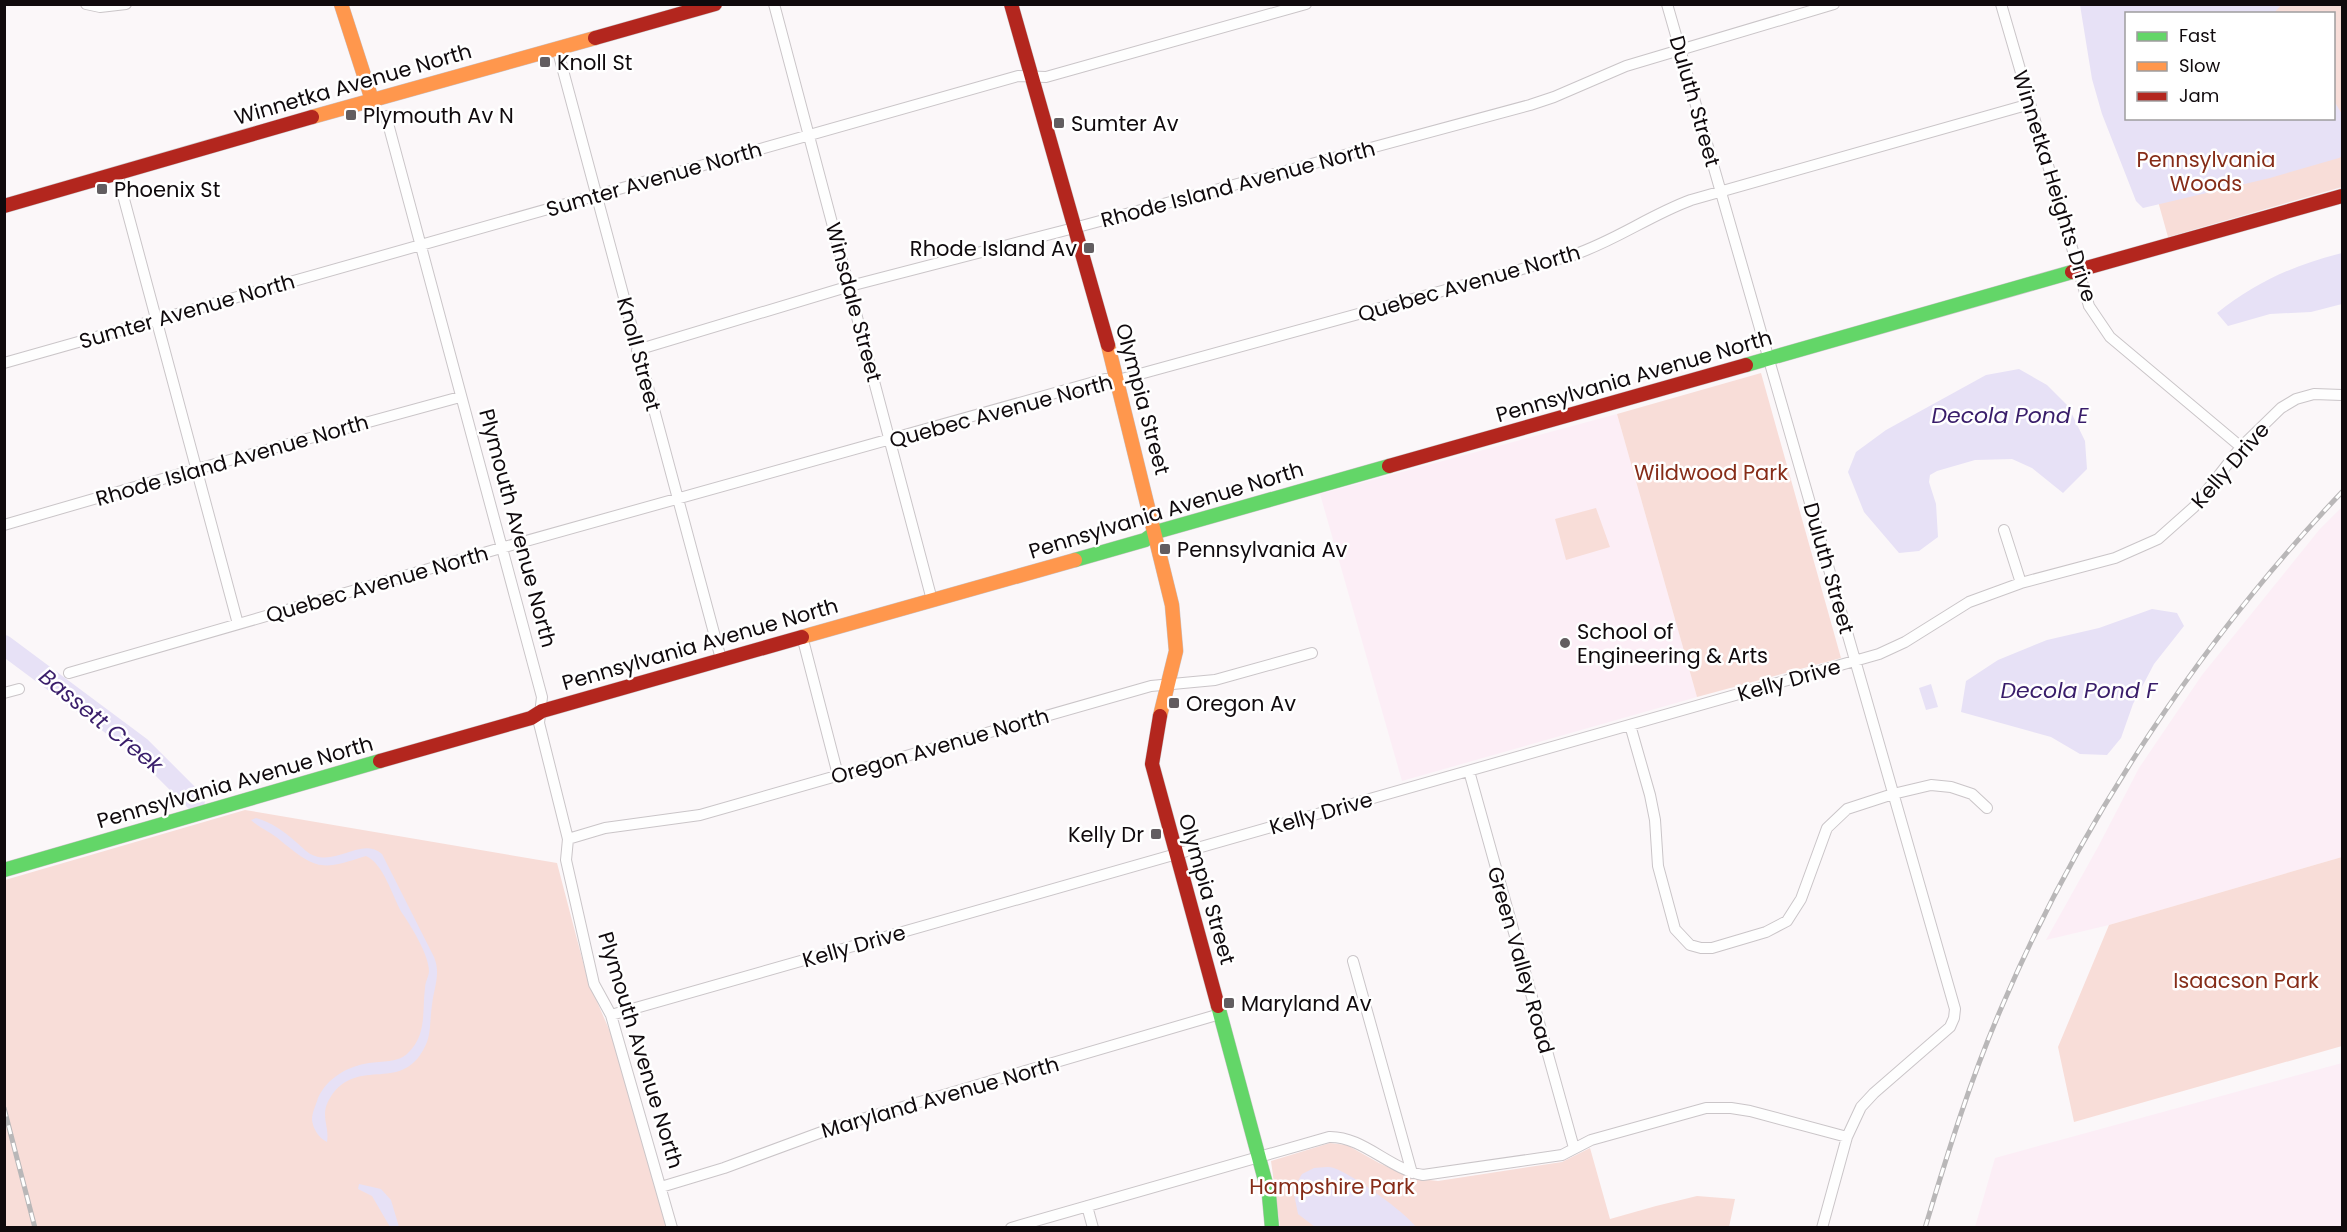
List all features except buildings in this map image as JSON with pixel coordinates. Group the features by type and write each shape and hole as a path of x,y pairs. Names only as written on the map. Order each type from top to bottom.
{"street":[{"path":"86,4 100,7 126,4"},
{"path":"341,4 372,100"},
{"name":"Winnetka Avenue North","path":"4,206 715,4"},
{"name":"Winsdale Street","path":"774,4 933,600"},
{"name":"Olympia Street","path":"1011,4 1118,380 1172,605 1176,640 1175,657 1153,745 1152,764 1269,1195 1272,1227"},
{"name":"Sumter Avenue North","path":"4,363 1018,76 1046,76 1306,4"},
{"name":"Duluth Street","path":"1667,4 1955,1009 1950,1027 1861,1107 1847,1137"},
{"name":"Rhode Island Avenue North","path":"637,350 850,286 1530,105 1626,66 1834,4"},
{"name":"Winnetka Heights Drive","path":"2001,4 2089,306 2110,337 2241,447"},
{"name":"Knoll Street","path":"557,48 722,659"},
{"name":"Quebec Avenue North","path":"69,673 502,548 1105,379 1118,380 1573,255 1596,247 1667,209 2030,104"},
{"name":"Plymouth Avenue North","path":"386,116 542,697 539,723 568,839 566,860 594,984 611,1015 672,1227"},
{"path":"117,173 238,624"},
{"name":"Pennsylvania Avenue North","path":"4,870 329,778 531,718 542,711 1145,540 1156,532 2343,196"},
{"name":"Kelly Drive","path":"611,1015 1879,654 1905,642 1969,602 2021,584 2115,558 2158,539 2194,507 2241,447 2281,408 2296,399 2314,394 2343,395"},
{"name":"Rhode Island Avenue North","path":"4,525 460,397"},
{"path":"2004,530 2021,584"},
{"path":"802,636 838,775"},
{"name":"Oregon Avenue North","path":"568,839 605,828 700,815 1151,686 1215,680 1312,653"},
{"path":"4,693 18,689"},
{"path":"1630,725 1650,795 1655,820 1660,879 1675,929 1690,945 1701,948 1712,948 1766,932 1786,921 1796,910 1801,899 1821,840 1832,823 1847,809 1931,785 1951,787 1972,794 1987,808"},
{"name":"Green Valley Road","path":"1469,771 1574,1148"},
{"path":"1353,962 1412,1173"},
{"name":"Maryland Avenue North","path":"661,1187 724,1168 838,1126 1221,1014"},
{"path":"1011,1227 1320,1138 1341,1136 1412,1173 1436,1174 1562,1155 1591,1140 1706,1108 1731,1108 1847,1137 1822,1227"},
{"path":"1087,1206 1094,1227"}],"shaded area":[{"path":"1617,414 1697,697 1402,781 1320,494"},
{"path":"2342,507 2342,857 2109,925 2046,940 2139,768 2202,675 2319,530"},
{"path":"2342,1063 2342,1227 1975,1227 1995,1158"}],"green space":[{"name":"Pennsylvania Woods","path":"2103,5 2342,5 2342,187 2168,237 2135,120 2335,120 2335,12 2125,14"},
{"name":"Wildwood Park","path":"1761,373 1841,658 1697,697 1617,414"},
{"path":"1596,508 1610,547 1566,560 1555,519"},
{"path":"245,810 557,863 588,981 615,1043 666,1227 5,1228 5,880"},
{"name":"Isaacson Park","path":"2342,857 2342,1046 2074,1122 2058,1047 2109,925"},
{"name":"Hampshire Park","path":"1330,1143 1347,1145 1412,1178 1438,1181 1562,1162 1590,1148 1610,1219 1697,1196 1735,1199 1729,1227 1280,1227 1271,1161"}],"water":[{"name":"Pennsylvania Woods","path":"2080,5 2281,5 2275,12 2125,12 2125,120 2335,120 2335,103 2342,114 2342,156 2270,178 2143,208 2136,201 2102,114 2092,79"},
{"path":"2342,253 2342,304 2311,312 2270,314 2228,326 2217,313 2246,292 2276,276"},
{"name":"Decola Pond E","path":"2019,369 2047,385 2068,406 2085,441 2087,469 2063,493 2032,468 2012,459 1975,460 1937,471 1930,475 1929,482 1936,504 1938,537 1919,551 1899,553 1864,512 1848,472 1856,452 1886,430 1986,375"},
{"name":"Decola Pond F","path":"2152,609 2177,613 2184,626 2154,664 2133,704 2121,738 2107,755 2080,754 2051,737 1961,712 1966,681 1998,660 2047,640 2099,628"},
{"path":"1931,684 1938,707 1926,710 1919,688"},
{"path":"256,818 277,827 315,856 333,857 366,848 382,854 436,963 437,975 429,1033 427,1042 417,1059 406,1068 354,1078 341,1085 330,1098 325,1110 327,1142 317,1133 312,1120 318,1098 333,1079 346,1070 369,1063 400,1058 414,1046 421,1031 425,986 429,973 428,964 419,941 402,913 387,881 372,860 366,856 339,864 313,863 251,820"},
{"path":"1314,1168 1334,1168 1353,1178 1390,1203 1416,1227 1315,1227 1298,1214 1293,1189 1302,1174"},
{"path":"359,1184 381,1189 391,1200 399,1227 390,1227 372,1196 358,1189"}],"waterway":[{"name":"Bassett Creek","path":"4,645 141,747 195,801"}],"railway":[{"path":"1925,1228 1942,1171 1991,1031 2070,866 2108,799 2194,669 2291,548 2342,492"},
{"path":"4,1108 35,1228"}],"traffic: fast":[{"path":"1746,365 2072,272"},
{"path":"1075,560 1145,540 1156,532 1389,466"},
{"path":"4,870 380,761"},
{"path":"1218,1006 1269,1195 1272,1228"}],"traffic: slow":[{"path":"341,4 372,100"},
{"path":"312,117 595,38"},
{"path":"1108,345 1172,605 1176,651 1160,716"},
{"path":"802,637 1075,560"}],"traffic: jam":[{"path":"595,38 715,4"},
{"path":"1011,4 1108,345"},
{"path":"4,206 312,117"},
{"path":"2072,272 2342,196"},
{"path":"1389,466 1746,365"},
{"path":"380,761 531,718 542,711 802,637"},
{"path":"1160,716 1152,764 1218,1006"}],"place":[{"name":"Knoll St","path":"545,62"},
{"name":"Plymouth Av N","path":"351,115"},
{"name":"Sumter Av","path":"1059,123"},
{"name":"Phoenix St","path":"102,189"},
{"name":"Rhode Island Av","path":"1089,248"},
{"name":"Pennsylvania Av","path":"1165,549"},
{"name":"School of Engineering & Arts","path":"1565,643"},
{"name":"Oregon Av","path":"1174,703"},
{"name":"Kelly Dr","path":"1156,834"},
{"name":"Maryland Av","path":"1229,1003"}]}
